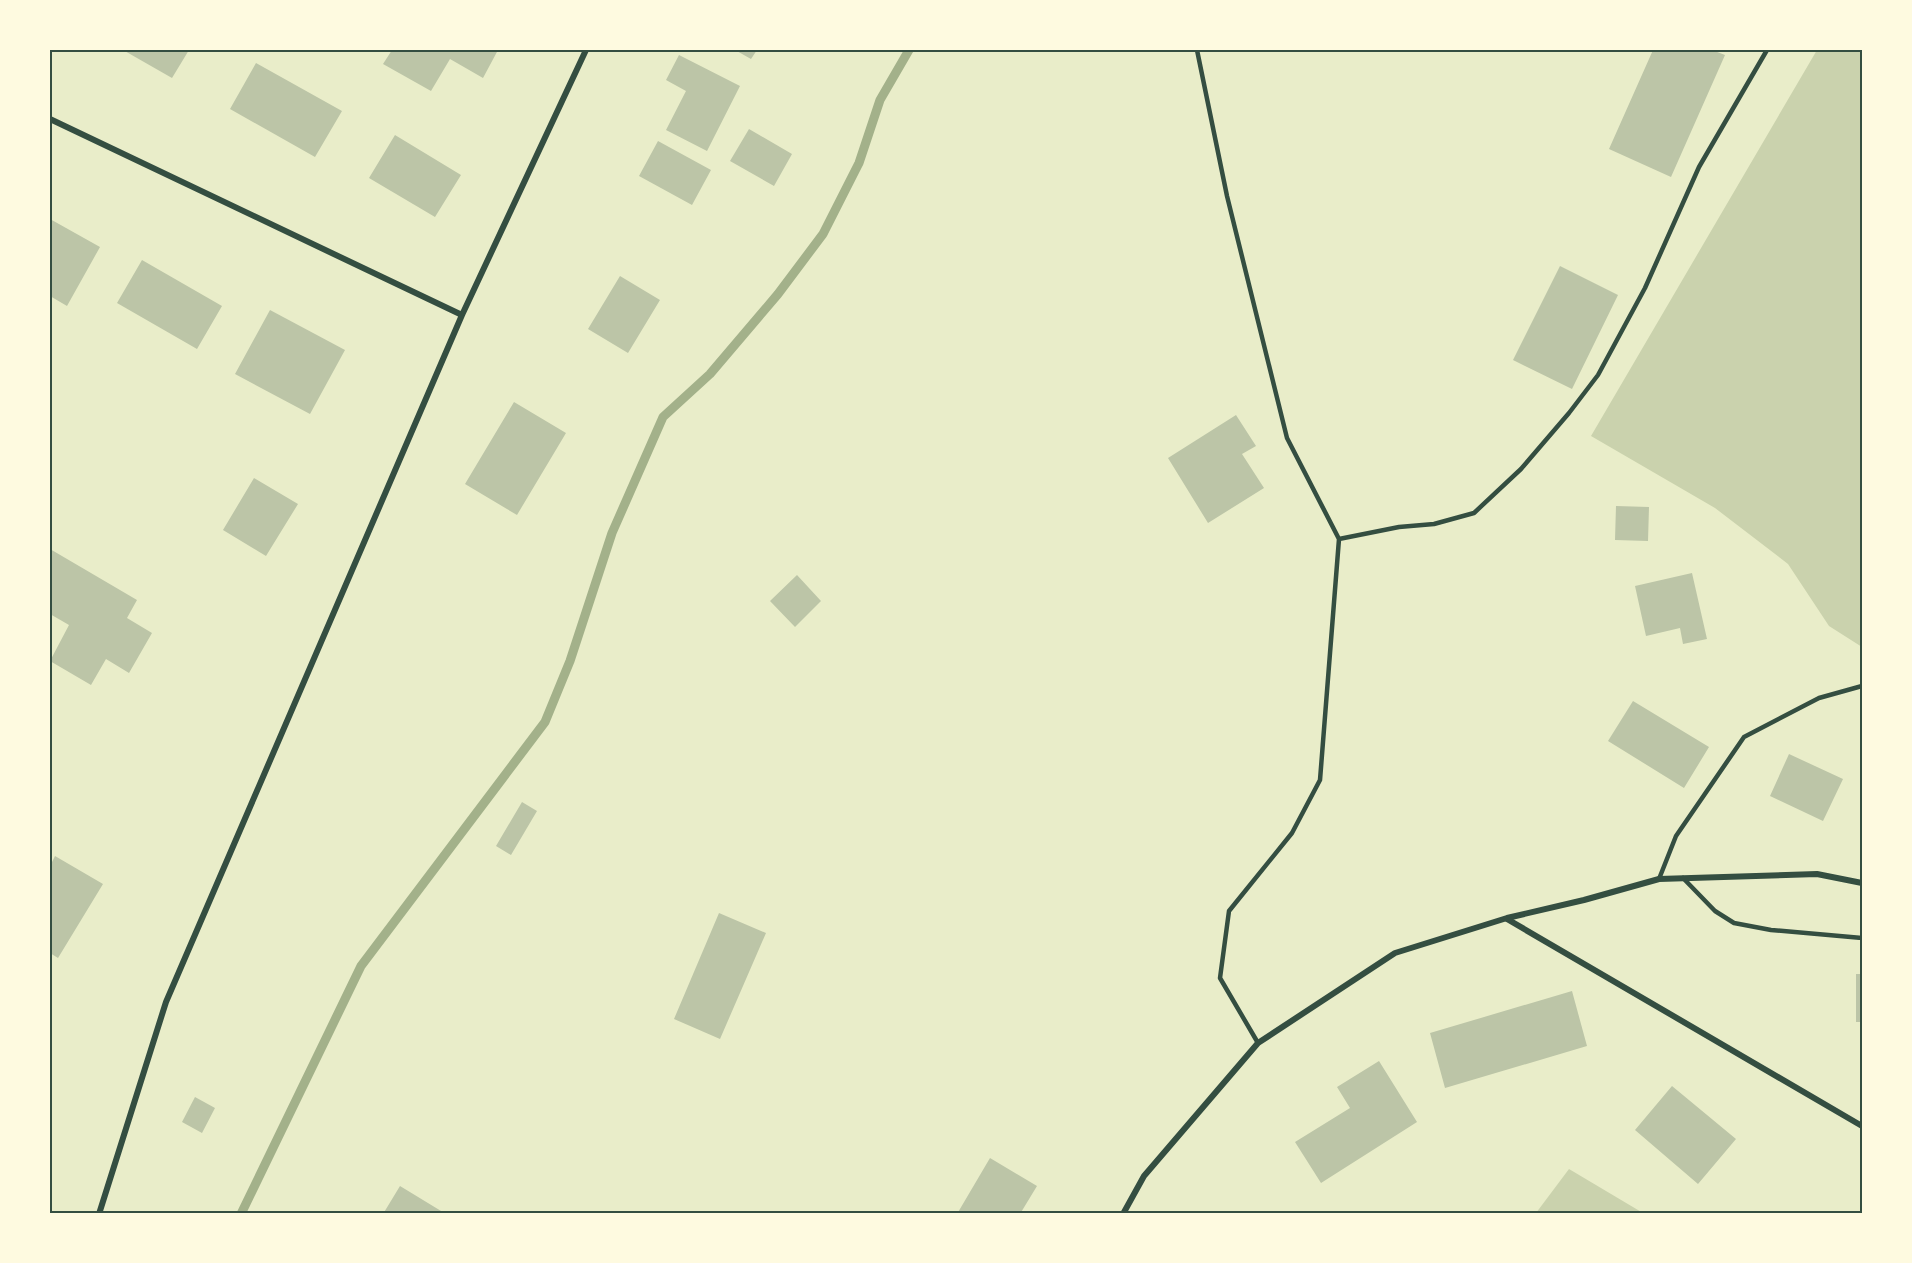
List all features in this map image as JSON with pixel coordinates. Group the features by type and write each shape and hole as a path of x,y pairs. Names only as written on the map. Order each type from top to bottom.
{"street":[{"path":"99,1214 165,1002 462,315 586,50"},
{"path":"50,119 462,315"},
{"path":"1123,1214 1144,1176 1258,1043 1395,952 1507,918 1659,879 1817,874 1863,883"},
{"path":"1507,918 1863,1126"}],"lane":[{"path":"1197,50 1227,196 1287,438 1340,539 1320,780 1293,833 1229,910 1220,978 1258,1043"},
{"path":"1340,539 1399,527 1434,524 1474,513 1528,461 1598,375 1646,288 1699,167 1767,50"},
{"path":"1659,879 1676,836 1744,737 1819,698 1863,686"},
{"path":"1683,878 1715,911 1734,923 1771,930 1863,938"}],"green space":[{"path":"1817,50 1862,50 1862,647 1829,626 1788,564 1715,508 1591,436"},
{"path":"1569,1169 1643,1213 1536,1213"}],"building":[{"path":"123,50 189,50 172,78"},
{"path":"392,50 498,50 483,78 450,59 431,91 383,64"},
{"path":"735,50 757,50 751,59"},
{"path":"1653,50 1712,50 1725,55 1671,177 1609,149"},
{"path":"679,55 740,86 707,151 666,130 686,91 666,80"},
{"path":"256,63 342,111 315,157 230,109"},
{"path":"749,129 792,154 774,186 730,161"},
{"path":"395,135 461,175 435,217 369,178"},
{"path":"658,141 711,170 692,205 639,176"},
{"path":"50,219 100,247 67,306 50,296"},
{"path":"142,260 222,306 197,349 117,303"},
{"path":"1560,266 1618,295 1572,389 1513,360"},
{"path":"620,276 660,300 628,353 588,329"},
{"path":"270,310 345,350 310,414 235,374"},
{"path":"514,402 566,433 517,515 465,484"},
{"path":"1236,415 1256,446 1242,454 1264,488 1208,523 1168,458"},
{"path":"254,478 298,504 266,556 223,530"},
{"path":"1616,506 1649,507 1648,541 1615,540"},
{"path":"50,549 137,600 127,618 152,633 129,673 106,659 91,685 50,661 69,625 50,614"},
{"path":"1692,573 1707,639 1683,644 1680,628 1646,636 1635,586"},
{"path":"797,575 821,601 795,627 770,601"},
{"path":"1633,701 1709,747 1684,788 1608,741"},
{"path":"1789,754 1843,779 1823,821 1770,796"},
{"path":"522,802 537,811 511,855 496,846"},
{"path":"55,856 103,884 58,958 50,953 50,866"},
{"path":"719,913 766,933 720,1039 674,1019"},
{"path":"1856,974 1862,974 1862,1022 1856,1022"},
{"path":"1572,991 1587,1046 1445,1088 1430,1033"},
{"path":"1379,1061 1417,1122 1321,1183 1295,1142 1350,1108 1337,1087"},
{"path":"1672,1086 1736,1139 1698,1184 1635,1130"},
{"path":"195,1097 215,1108 202,1133 182,1122"},
{"path":"990,1158 1037,1186 1020,1214 957,1214"},
{"path":"400,1186 446,1214 383,1214"}],"waterway":[{"path":"241,1214 361,966 545,722 570,661 612,533 663,417 710,374 778,294 823,234 859,163 880,100 909,50"}]}
